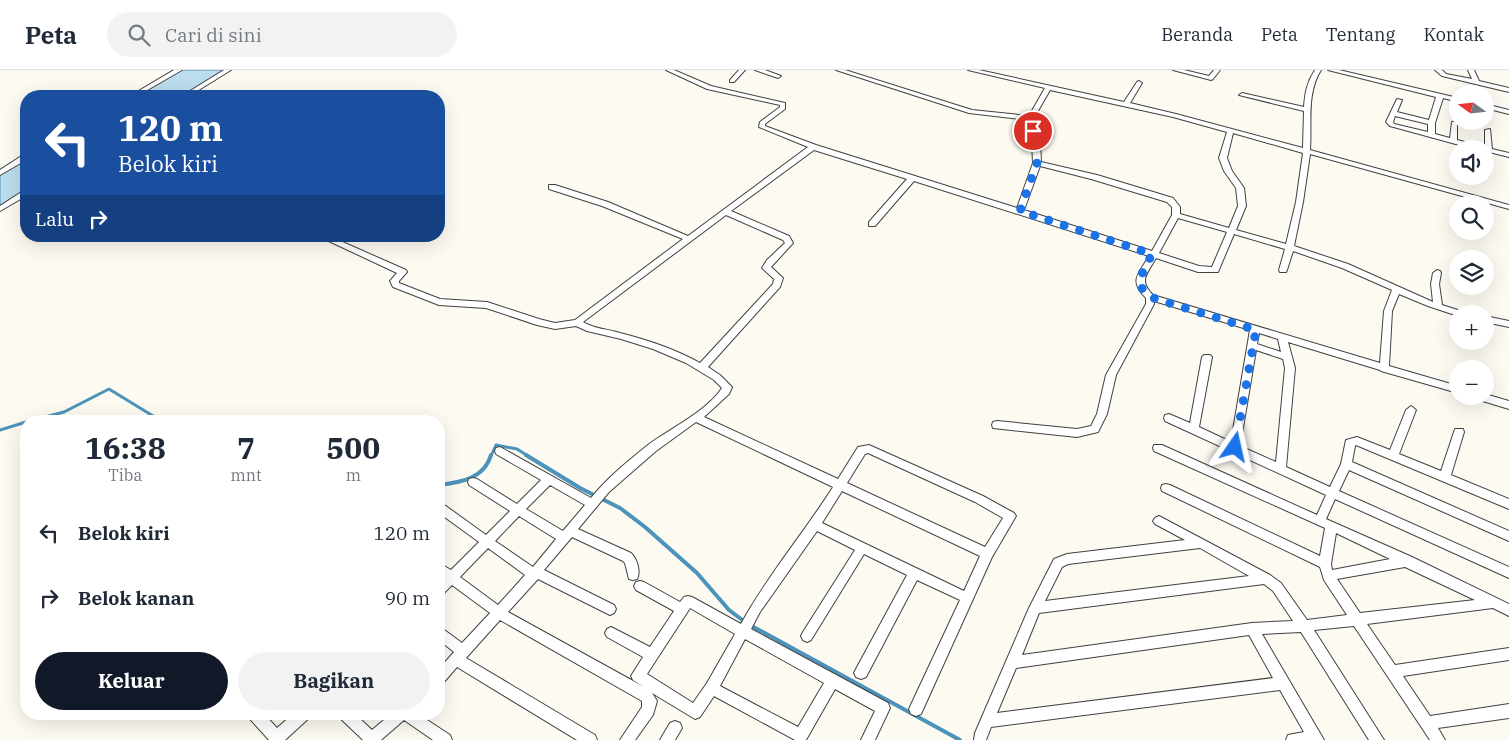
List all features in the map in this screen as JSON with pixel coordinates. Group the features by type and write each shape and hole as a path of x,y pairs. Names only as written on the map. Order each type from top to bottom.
{"street":[{"path":"144,90 179,70"},
{"path":"195,90 228,70"},
{"path":"669,70 709,88 783,104 783,108 762,123 762,127 812,147 1020,211 1198,269 1212,271 1215,270 1242,206 1240,188 1228,171 1223,158 1231,130"},
{"path":"732,81 742,70"},
{"path":"758,70 778,76"},
{"path":"839,70 971,112 1031,118"},
{"path":"971,70 988,72 1048,88 1231,130 1509,207"},
{"path":"1176,70 1211,78 1217,70"},
{"path":"1284,270 1290,248 1308,134 1307,110 1311,82 1318,70"},
{"path":"1334,70 1449,98"},
{"path":"1438,70 1444,75 1509,90"},
{"path":"1471,70 1476,82"},
{"path":"1126,105 1139,83"},
{"path":"1020,211 1037,163 1037,150 1031,118 1048,88"},
{"path":"1242,95 1307,110"},
{"path":"1431,135 1432,123 1440,96"},
{"path":"1399,100 1389,122 1392,125 1450,140"},
{"path":"1494,108 1509,112"},
{"path":"1393,113 1432,123"},
{"path":"1487,140 1488,130"},
{"path":"578,323 812,147"},
{"path":"1494,151 1509,156"},
{"path":"0,173 20,161"},
{"path":"1037,163 1099,178 1170,200 1176,206 1176,215 1166,237 1152,254 1140,279 1141,288 1150,297 1449,387"},
{"path":"872,224 912,178"},
{"path":"552,187 605,204 689,240"},
{"path":"0,209 20,197"},
{"path":"701,368 777,284 778,278 766,268 789,243 786,238 726,212"},
{"path":"1176,215 1346,266 1396,290 1449,310"},
{"path":"336,242 403,272 394,281 396,284 439,302 487,305 555,326 578,323 588,328 663,350 701,368 727,387 724,395 652,448 596,499 535,573 445,672"},
{"path":"1437,273 1435,284 1438,306"},
{"path":"1384,369 1388,311 1396,290"},
{"path":"997,425 1077,433 1094,429 1102,414 1112,375 1145,315 1150,297"},
{"path":"1494,321 1509,324"},
{"path":"1235,447 1256,330"},
{"path":"1281,468 1290,368 1282,338"},
{"path":"1254,346 1287,357"},
{"path":"1194,429 1207,358"},
{"path":"1494,400 1509,405"},
{"path":"1394,454 1411,410"},
{"path":"695,417 842,484 987,554"},
{"path":"1169,418 1509,573"},
{"path":"1445,476 1459,432"},
{"path":"1438,740 1354,619 1326,570 1325,523 1332,491 1346,464 1350,443 1357,441 1394,454 1509,504"},
{"path":"1158,448 1408,561 1492,604 1509,610"},
{"path":"868,740 883,708 832,681 745,626 688,601 638,676 695,712 712,688 745,626 815,525 842,484 858,455 866,449 987,503 1010,516 1009,522 987,554 916,709"},
{"path":"500,451 548,480 596,499"},
{"path":"1346,464 1509,536"},
{"path":"445,584 548,480"},
{"path":"473,482 518,510 567,534 627,557 631,561 633,575"},
{"path":"1166,488 1326,570 1408,561"},
{"path":"445,511 487,542 535,573 610,609"},
{"path":"1159,521 1266,579 1277,587 1377,740"},
{"path":"815,525 967,598"},
{"path":"980,738 1014,662 1035,608 1058,563 1067,559 1201,543"},
{"path":"807,636 862,548"},
{"path":"445,572 498,613 649,698 648,710 627,740"},
{"path":"861,673 914,574"},
{"path":"1035,608 1266,579"},
{"path":"640,586 683,610"},
{"path":"1014,662 1252,629 1304,626 1492,604"},
{"path":"1252,629 1316,738 1293,740"},
{"path":"611,633 653,655"},
{"path":"445,639 460,656 590,740"},
{"path":"1391,672 1509,654"},
{"path":"712,688 800,738 832,681"},
{"path":"988,721 1284,683"},
{"path":"1426,723 1509,711"},
{"path":"260,720 277,739 297,720"},
{"path":"352,720 371,740 394,720"},
{"path":"416,720 445,740"},
{"path":"667,740 675,728"}],"water":[{"path":"176,70 228,70 195,90 141,90"},
{"path":"20,161 20,196 0,208 0,173"}],"waterway":[{"path":"53,415 64,412 109,389 151,415"},
{"path":"0,430 20,424"},
{"path":"491,456 496,445 517,449 528,456"},
{"path":"445,484 471,478 483,469 491,455"},
{"path":"526,455 580,488 620,508 645,527 697,573 729,610 745,622"},
{"path":"750,625 960,740"}],"route":[{"path":"1033,131 1036,141 1037,163 1026,188 1020,211 1152,254 1140,279 1141,288 1150,297 1256,330 1235,447"}]}
